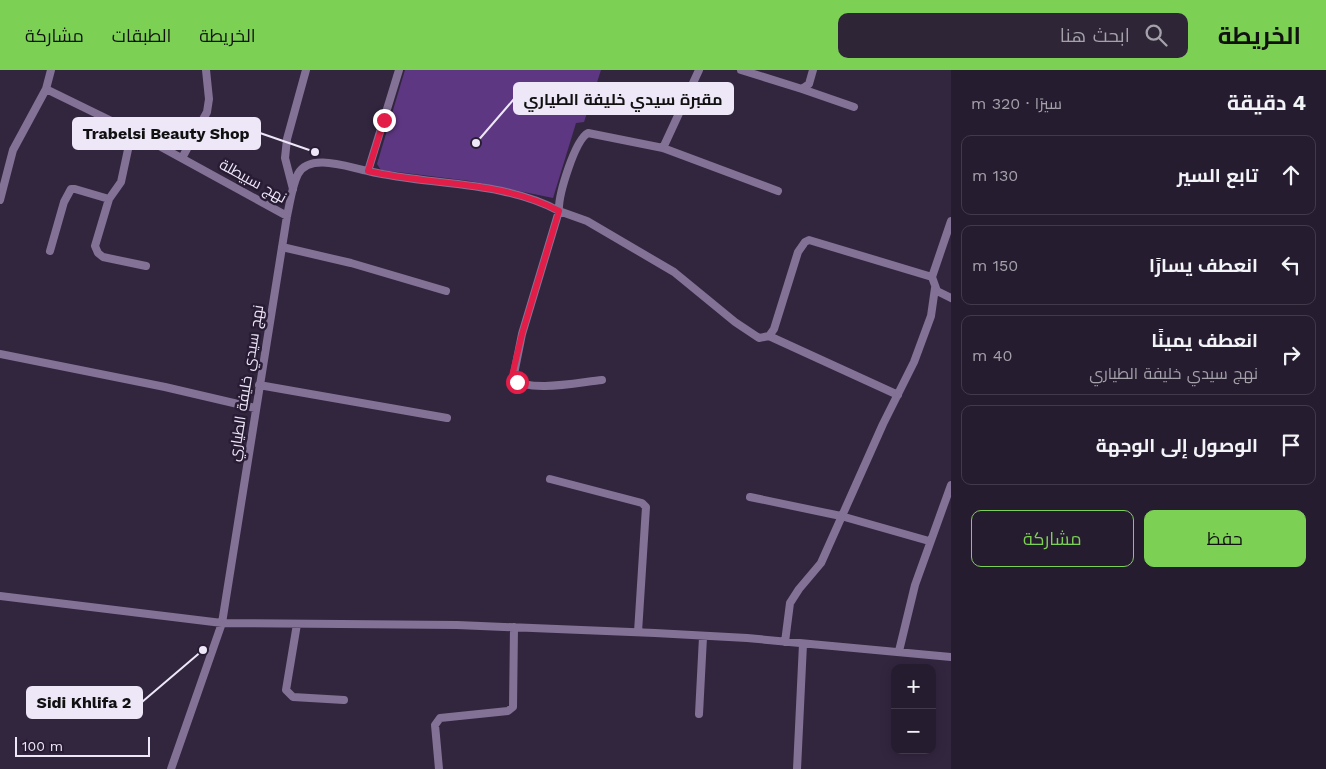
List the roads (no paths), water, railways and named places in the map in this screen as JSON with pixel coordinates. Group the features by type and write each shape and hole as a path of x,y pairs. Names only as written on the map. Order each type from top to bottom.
{"street":[{"path":"0,200 4,167 19,135 46,89 51,70"},
{"path":"182,158 206,112 209,99 206,70"},
{"path":"294,190 285,158 287,139 306,70"},
{"path":"368,171 399,70"},
{"path":"663,148 699,70"},
{"path":"741,70 854,107"},
{"path":"802,89 809,84 814,70"},
{"name":"نهج سبيطلة","path":"46,89 132,131 287,216"},
{"path":"132,131 121,182 109,199 95,246 96,251 103,256 146,266"},
{"path":"602,380 541,387 517,382 513,379 522,334 559,211 561,195 576,149 583,136 595,132 663,148 778,191"},
{"name":"نهج سيدي خليفة الطياري","path":"171,769 222,623 287,216 302,169 314,163 368,171 393,177 482,188 546,204 559,211 588,221 674,272 754,335 764,338 769,336 898,395"},
{"path":"50,251 64,202 71,190 75,189 109,199"},
{"path":"785,642 790,603 821,563 924,338 932,310 935,288 932,278 951,221"},
{"path":"769,336 774,329 798,252 809,240 932,278"},
{"path":"282,247 351,263 446,290"},
{"path":"935,288 951,298"},
{"path":"0,354 165,387 256,408"},
{"path":"259,385 447,418"},
{"path":"550,479 642,503 646,507 638,632"},
{"path":"899,651 915,585 929,541 951,487"},
{"path":"750,497 842,516 929,541"},
{"path":"0,596 222,623 514,627 638,632 899,651 951,657"},
{"path":"297,624 286,690 287,694 293,697 344,700"},
{"path":"439,769 435,725 440,718 508,711 513,707 514,627"},
{"path":"699,714 703,637"},
{"path":"798,769 803,644"}],"place":[{"name":"مقبرة سيدي خليفة الطياري","path":"476,143"},
{"name":"Trabelsi Beauty Shop","path":"315,152"},
{"name":"Sidi Khlifa 2","path":"203,650"}]}
